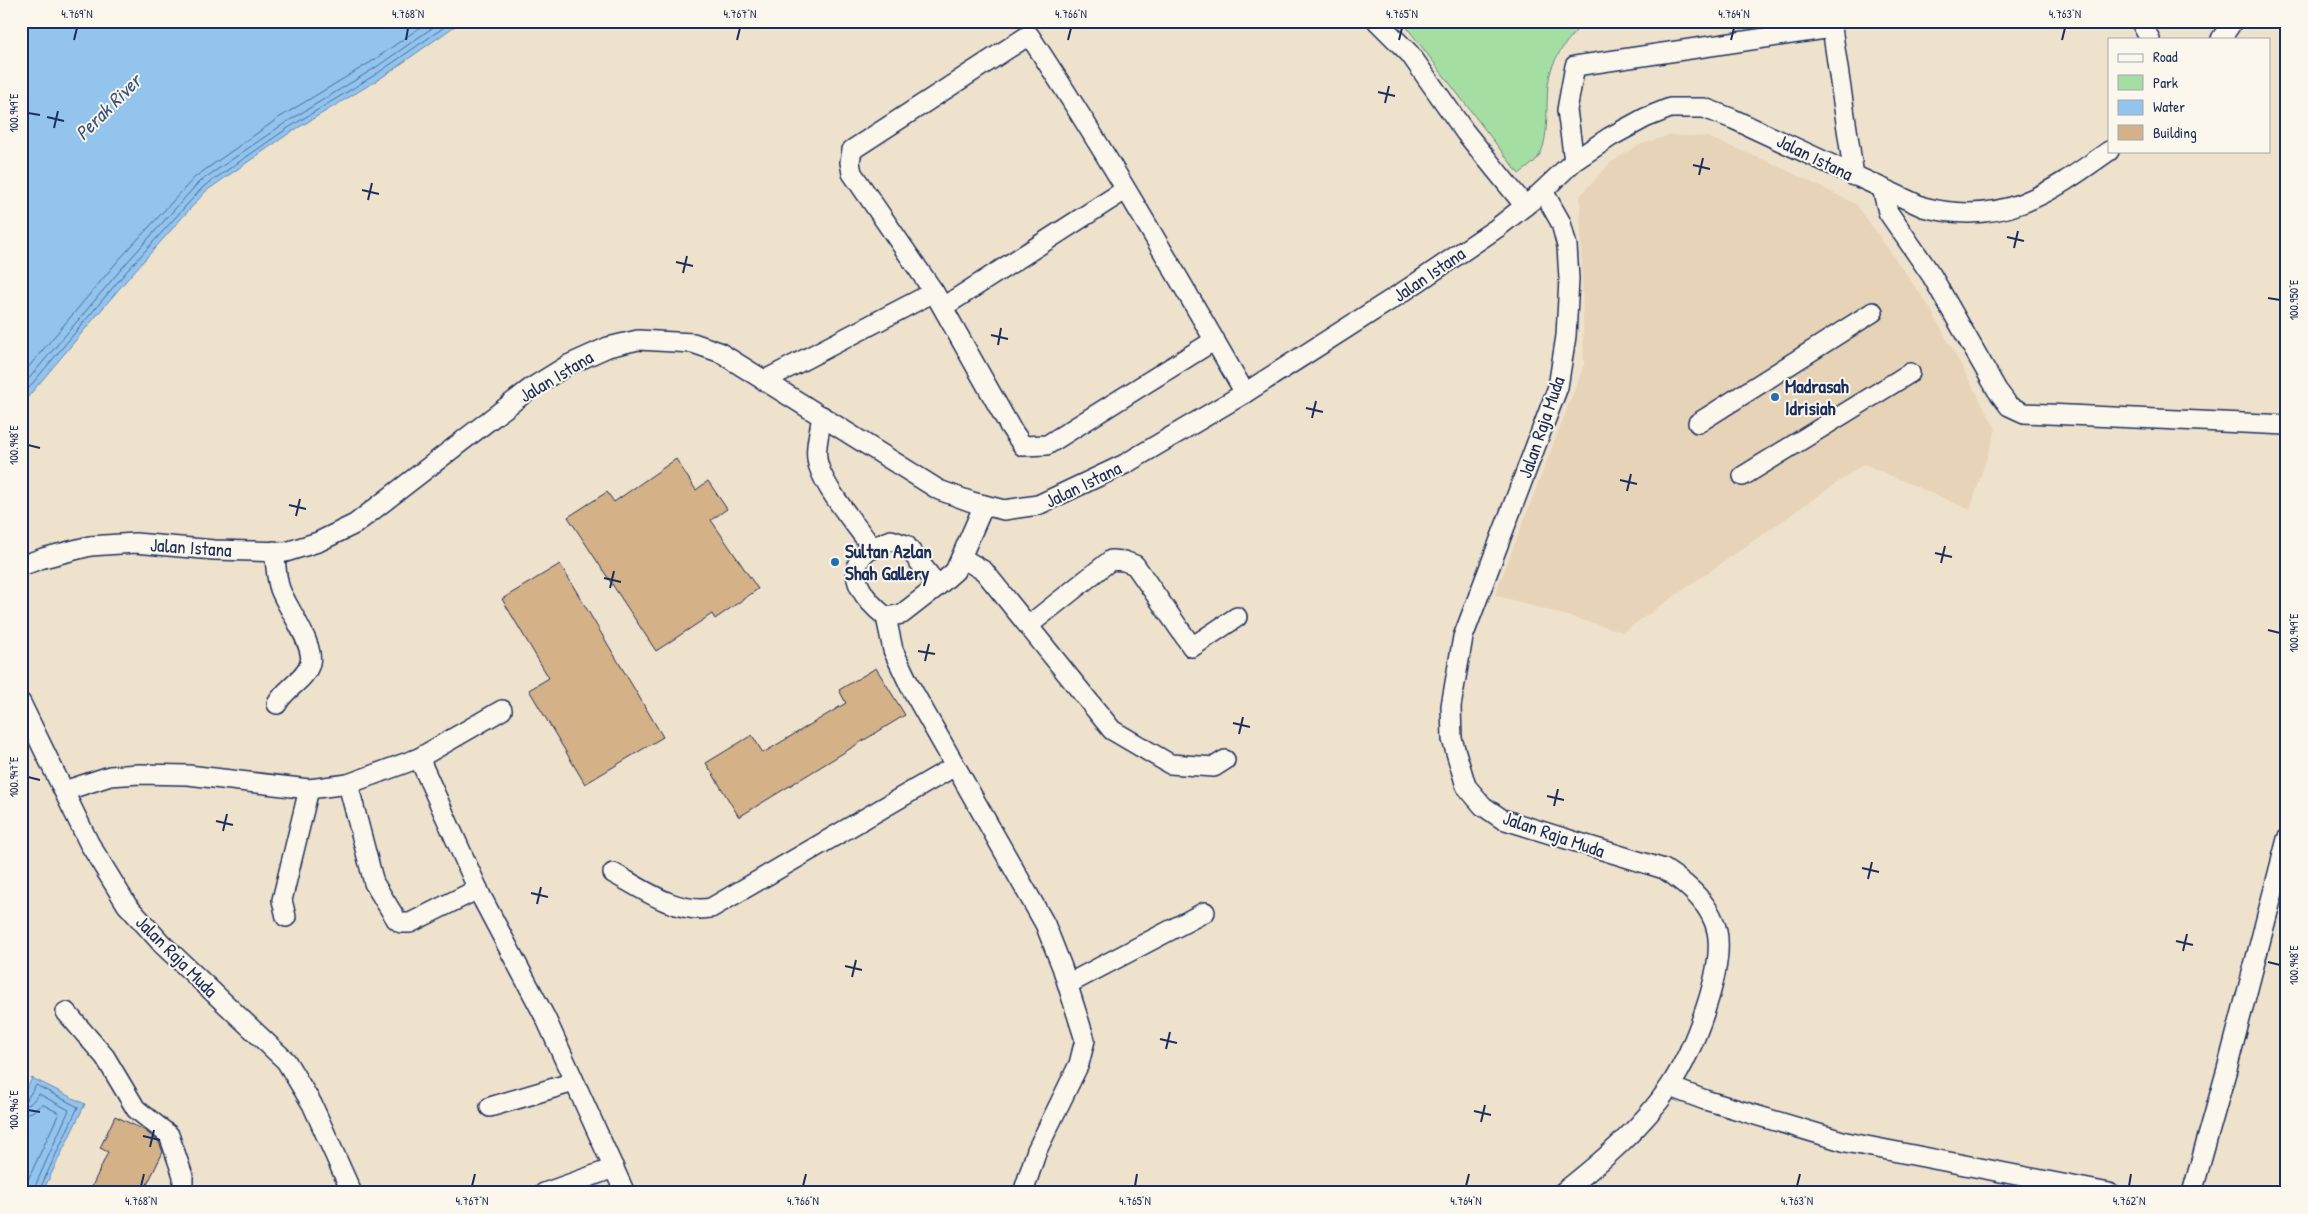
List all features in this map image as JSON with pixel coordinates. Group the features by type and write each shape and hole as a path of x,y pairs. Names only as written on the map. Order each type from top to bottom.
{"street":[{"path":"1377,21 1410,54 1466,132 1525,206"},
{"path":"2140,21 2149,38"},
{"path":"2222,38 2233,21"},
{"path":"1574,160 1567,110 1576,66 1832,24 1854,176"},
{"path":"1215,340 1047,445 1024,446 1010,427 938,299 852,173 850,162 852,150 1029,35 1085,119 1125,190 1215,340 1245,393"},
{"name":"Jalan Istana","path":"21,566 90,546 134,543 214,550 286,552 318,542 355,524 531,388 568,365 608,347 638,340 693,343 719,352 939,490 1004,510 1038,505 1125,464 1245,393 1406,290 1497,228 1543,191 1574,160 1610,136 1644,118 1670,108 1704,108 1761,131 1923,207 1948,214 1975,215 2008,208 2034,198 2064,183 2108,152"},
{"path":"1882,188 1888,212 1897,228 1932,276 1997,390 2009,406 2024,413 2287,425"},
{"path":"765,380 938,299 1125,190"},
{"name":"Jalan Raja Muda","path":"1543,191 1561,223 1567,254 1569,279 1566,336 1558,387 1463,637 1451,706 1452,739 1466,786 1483,806 1502,819 1664,869 1683,881 1709,911 1717,932 1717,952 1705,1011 1691,1049 1670,1087 1586,1185 1562,1193"},
{"path":"1698,423 1873,312"},
{"path":"1743,476 1910,373"},
{"path":"822,416 817,449 818,466 828,485 873,549"},
{"path":"886,617 902,614 955,571 984,505"},
{"path":"938,586 906,545 891,540 867,552 856,566 856,581 872,606 886,617 893,650 910,686 1045,924 1068,984 1085,1040 1079,1064 1037,1150 1022,1193"},
{"path":"274,551 279,587 311,651 310,663 305,674 283,693 277,704"},
{"path":"962,558 984,571 1112,730 1170,764 1214,767 1225,760"},
{"path":"1029,625 1111,560 1124,561 1135,565 1192,647 1237,617"},
{"name":"Jalan Raja Muda","path":"21,703 89,843 127,904 163,945 286,1061 312,1104 352,1193"},
{"path":"64,791 110,776 138,774 188,775 309,789 348,784 419,758 502,710"},
{"path":"419,758 478,889 546,1019 625,1193"},
{"path":"613,873 684,909 697,911 711,908 955,766"},
{"path":"348,784 374,884 396,919 401,923 410,923 478,889"},
{"path":"286,917 282,900 309,789"},
{"path":"2192,1193 2227,1069 2287,839"},
{"path":"1068,984 1205,912"},
{"path":"66,1012 105,1057 136,1109 169,1135 183,1176 183,1193"},
{"path":"490,1107 574,1082"},
{"path":"1670,1087 1705,1100 1846,1142 2109,1193"},
{"path":"544,1193 614,1168"}],"shaded area":[{"name":"Madrasah Idrisiah","path":"1669,135 1708,137 1774,164 1856,204 1927,303 1996,429 1970,510 1864,464 1623,632 1495,595 1584,365 1580,196 1610,163 1637,146"}],"green space":[{"path":"1402,21 1585,21 1563,47 1553,65 1548,88 1545,138 1542,149 1533,163 1519,174"}],"water":[{"name":"Perak River","path":"21,21 462,21 381,78 291,132 206,191 130,276 21,405"},
{"path":"32,1078 85,1104 42,1193 21,1193 21,1100"}],"building":[{"path":"676,459 696,490 708,481 727,509 711,520 758,589 715,619 712,614 656,651 568,517 607,492 614,502"},
{"path":"560,564 663,737 585,784 529,690 549,678 502,599"},
{"path":"876,668 905,715 739,817 706,763 752,735 763,753 846,703 839,690"},
{"path":"115,1116 144,1130 159,1142 163,1152 143,1193 89,1193 108,1152 100,1148"}],"place":[{"name":"Madrasah Idrisiah","path":"1775,397"},
{"name":"Sultan Azlan Shah Gallery","path":"835,562"}]}
